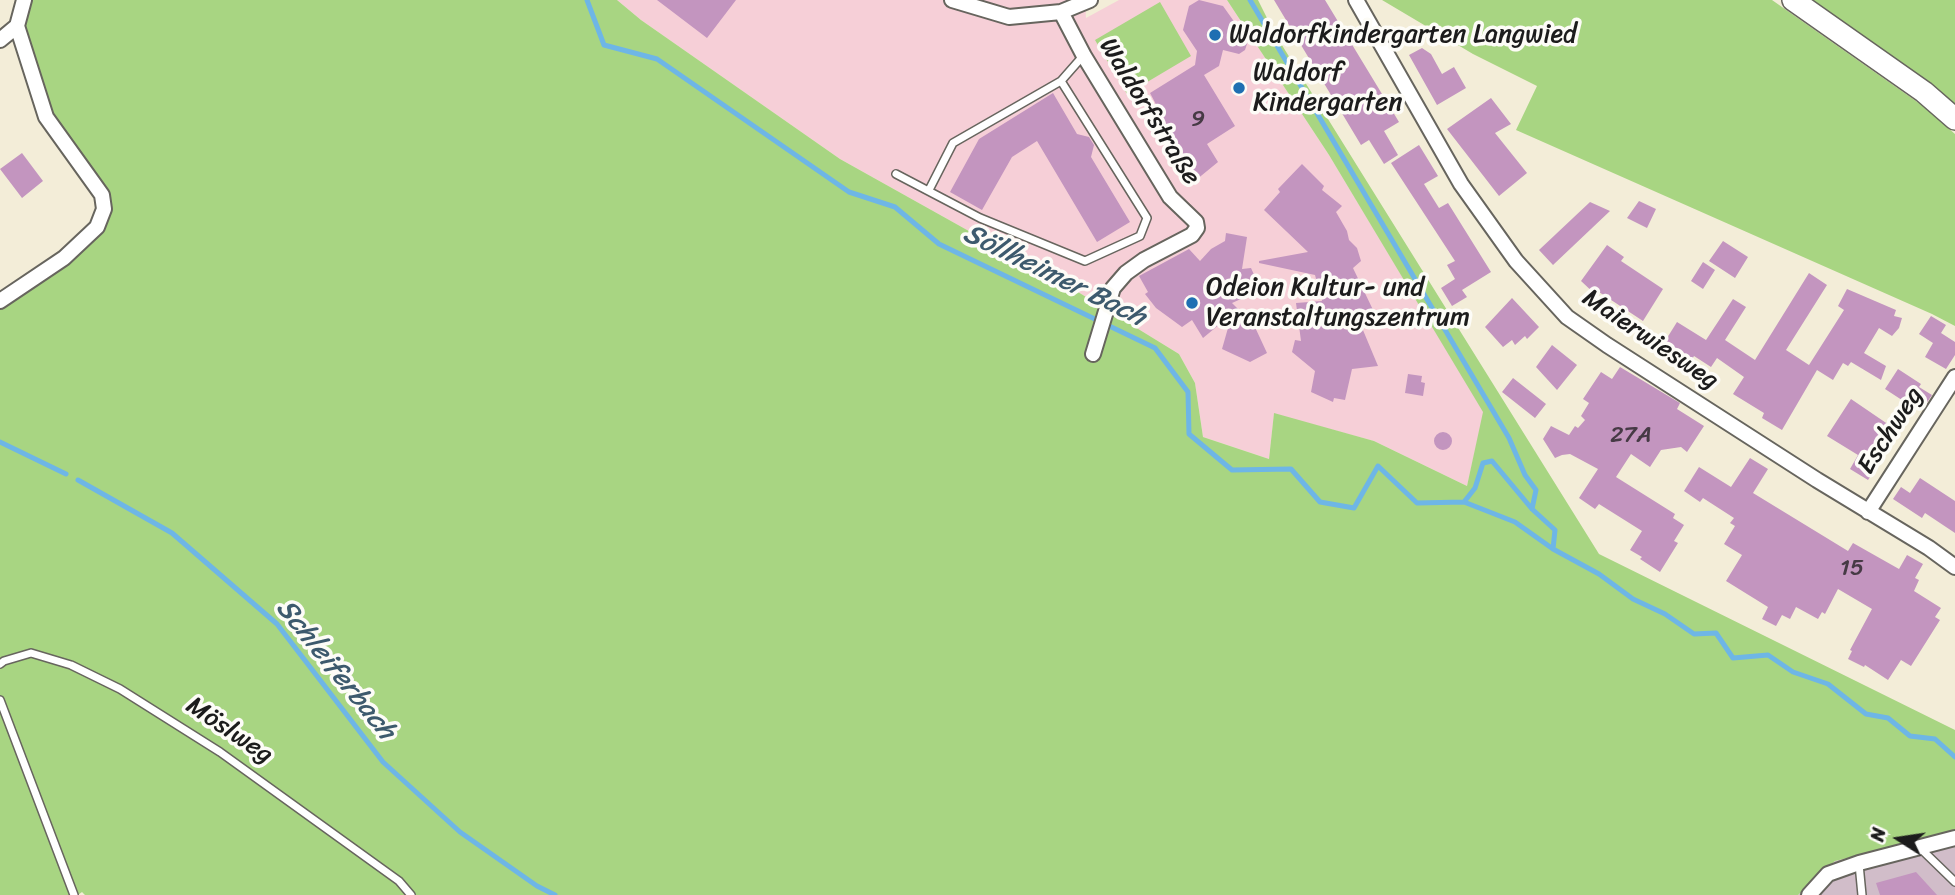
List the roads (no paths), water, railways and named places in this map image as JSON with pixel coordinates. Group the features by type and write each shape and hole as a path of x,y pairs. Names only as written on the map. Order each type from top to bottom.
{"main road":[{"path":"1793,0 1924,92 1955,120"}],"street":[{"path":"0,301 64,258 97,227 104,209 102,195 46,117 17,26 24,0"},
{"path":"952,0 1009,17 1061,12 1090,0"},
{"name":"Maierwiesweg","path":"1356,0 1425,126 1461,184 1516,261 1567,317 1955,567"},
{"name":"Waldorfstraße","path":"1061,12 1170,197 1196,222 1197,228 1192,235 1144,260 1126,273 1113,288 1095,349"},
{"path":"0,40 17,26"},
{"name":"Eschweg","path":"1868,512 1955,377"},
{"path":"1808,895 1828,874 1858,863 1955,838"}],"lane":[{"path":"929,190 953,143 1061,81 1084,55"},
{"path":"896,174 980,218 1085,261 1140,236 1147,219 1061,81"},
{"name":"Möslweg","path":"0,664 31,653 71,665 120,688 220,752 399,881 411,895"},
{"path":"0,700 74,895"},
{"path":"1919,847 1955,882"},
{"path":"1858,863 1862,895"}],"waterway":[{"name":"Söllheimer Bach","path":"587,0 604,45 657,59 849,192 895,207 939,244 1155,348 1188,392 1189,434 1232,470 1291,469 1320,502 1354,508 1378,466 1417,503 1464,502 1515,522 1553,549 1599,574 1633,599 1665,614 1694,634 1716,633 1733,658 1768,655 1793,672 1828,684 1866,714 1888,718 1910,736 1935,739 1955,757"},
{"path":"1250,0 1509,438 1525,475 1536,490 1532,509"},
{"name":"Schleiferbach","path":"0,442 66,474"},
{"name":"Söllheimer Bach","path":"1464,502 1475,488 1483,463 1492,461 1532,509 1555,530 1553,549"},
{"name":"Schleiferbach","path":"78,480 172,533 277,624 383,762 460,832 537,886 555,895"}],"place":[{"name":"Waldorfkindergarten Langwied","path":"1215,35"},
{"name":"Waldorf Kindergarten","path":"1239,88"},
{"name":"Odeion Kultur- und Veranstaltungszentrum","path":"1192,303"}]}
